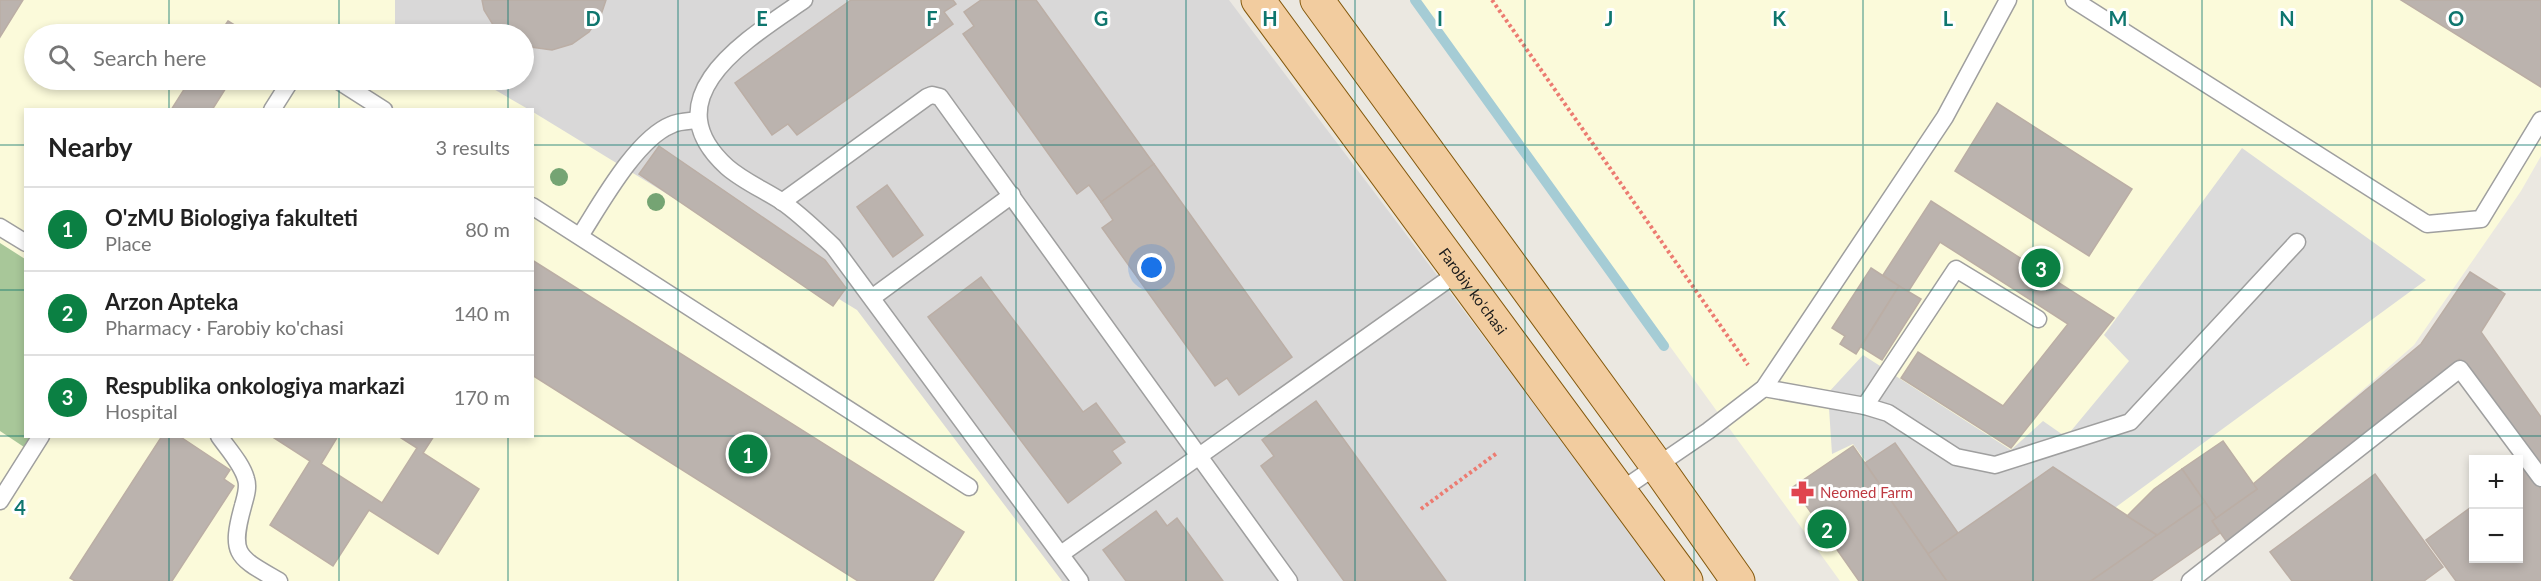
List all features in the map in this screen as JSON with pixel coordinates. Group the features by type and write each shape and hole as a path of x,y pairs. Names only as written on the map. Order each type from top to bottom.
{"main road":[{"name":"Farobiy ko'chasi","path":"1258,0 1460,271 1686,581"},
{"path":"1317,0 1658,466 1738,581"}],"lane":[{"path":"804,0 735,48 715,71 703,89 698,120 705,140 727,166 782,202 833,246 873,297 1080,581"},
{"path":"1620,491 1764,388 1945,117 2008,0"},
{"path":"2074,0 2427,224 2481,219 2541,120"},
{"path":"273,108 285,90"},
{"path":"353,90 381,108"},
{"path":"782,202 932,95 948,104 1289,581"},
{"path":"580,236 626,166 652,139 670,125 698,120"},
{"path":"873,297 1012,195"},
{"path":"534,207 969,487"},
{"path":"0,227 24,242"},
{"path":"1764,388 1865,406 1888,413 1956,457 1995,465 2130,422 2297,242"},
{"path":"1865,406 1956,269 2038,319"},
{"path":"1061,554 1200,458 1460,271"},
{"path":"2190,581 2460,369 2541,478"},
{"path":"0,501 40,438"},
{"path":"220,438 247,480 247,490 235,542 239,552 247,562 279,581"}],"path":[{"path":"1492,0 1764,388"},
{"path":"1421,509 1497,453"}],"shaded area":[{"path":"0,0 1229,0 1668,581 0,581"},
{"path":"0,0 395,0 395,24 24,24 24,90 495,90 526,108 24,108 24,438 534,438 534,113 857,310 1062,581 0,581"},
{"path":"1419,0 2541,0 2541,156 2521,191 2414,345 2217,517 2206,501 2086,581 1840,581"},
{"path":"2242,148 2426,280 2015,581 1953,581 1853,444 1832,454 1828,393 1863,355 2011,450 2043,421 2066,437 2129,361 2104,335"}],"green space":[{"path":"0,243 24,258 24,438 33,438 27,449 0,431"}],"building":[{"path":"0,0 23,0 0,37"},
{"path":"482,0 606,0 601,15 589,32 572,44 552,50 534,47 534,24 493,24 484,10"},
{"path":"851,0 953,0 956,4 944,12 953,24 797,135 788,124 772,135 735,83"},
{"path":"981,0 1036,0 1154,164 1101,202 1089,185 1077,194 963,34 974,26 964,12"},
{"path":"2401,0 2541,0 2541,87"},
{"path":"184,90 225,90 213,108 172,108"},
{"path":"1997,103 2132,189 2089,256 1955,171"},
{"path":"659,146 825,260 846,288 833,306 639,174"},
{"path":"1154,164 1292,357 1239,395 1227,378 1215,386 1102,228 1113,220 1101,202"},
{"path":"887,185 923,235 893,257 857,207"},
{"path":"1931,201 2114,318 2011,448 1901,378 1918,352 2003,406 2068,324 1940,242 1908,292 1883,275"},
{"path":"534,261 964,532 933,581 858,581 534,376"},
{"path":"1871,268 1899,286 1856,354 1840,344 1845,336 1832,328"},
{"path":"2470,272 2505,294 2481,332 2541,417 2541,474 2459,359 2231,548 2212,521 2257,489 2253,484 2421,344"},
{"path":"981,277 1083,412 1096,403 1125,442 1112,451 1121,463 1068,503 928,317"},
{"path":"1899,286 1921,299 1882,360 1861,347"},
{"path":"1316,401 1446,581 1344,581 1261,466 1274,456 1262,440"},
{"path":"161,438 182,438 230,470 224,479 234,486 172,581 75,581 70,578"},
{"path":"274,438 337,438 321,464 382,503 417,448 401,438 433,438 423,453 479,489 438,554 369,510 333,566 270,525 310,461"},
{"path":"2223,441 2257,489 2216,518 2182,469"},
{"path":"1895,443 1958,533 1928,554 1865,463"},
{"path":"1853,446 1947,581 1859,581 1793,487"},
{"path":"2053,467 2157,535 2091,581 1947,581 1928,554"},
{"path":"2526,468 2541,489 2541,581 2456,581 2426,540 2469,509 2469,563 2523,563 2523,470"},
{"path":"2182,469 2205,502 2157,535 2127,516 2154,489"},
{"path":"2375,474 2443,567 2424,581 2292,581 2270,552"},
{"path":"2205,502 2216,518 2212,521 2220,533 2151,581 2091,581"},
{"path":"1156,511 1167,526 1177,518 1223,581 1126,581 1103,550"}],"waterway":[{"path":"1415,0 1664,346"}],"place":[{"name":"Respublika onkologiya markazi","path":"2041,268"},
{"name":"O'zMU Biologiya fakulteti","path":"748,454"},
{"name":"Neomed Farm","path":"1802,493"},
{"name":"Arzon Apteka","path":"1827,529"}]}
